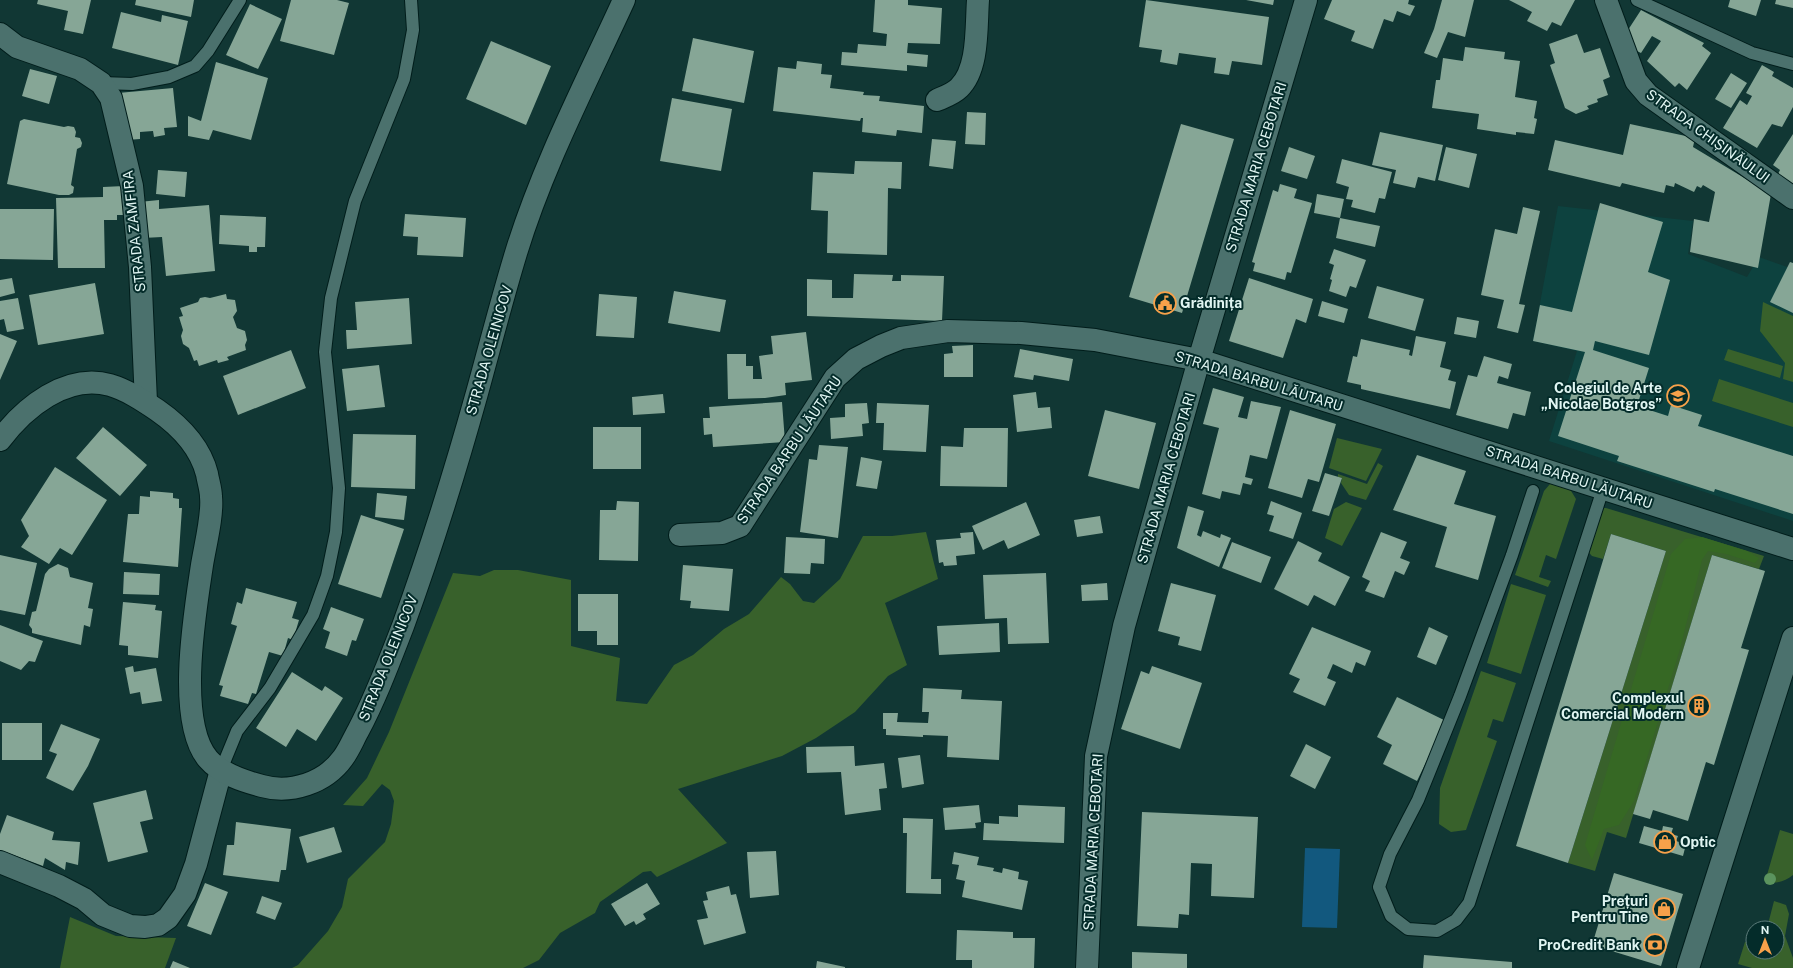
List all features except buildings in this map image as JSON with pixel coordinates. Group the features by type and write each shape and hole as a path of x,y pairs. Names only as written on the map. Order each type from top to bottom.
{"street":[{"name":"STRADA OLEINICOV","path":"0,440 10,427 48,394 78,384 106,384 126,391 146,402 172,421 199,450 206,470 212,500 196,600 189,692 192,720 198,740 207,758 221,770 244,781 272,789 296,787 317,781 334,768 345,756 373,704 430,551 516,254 533,201 624,0"},
{"path":"937,100 958,90 968,78 974,52 978,0"},
{"name":"STRADA MARIA CEBOTARI","path":"1086,968 1096,756 1124,626 1199,360 1306,0"},
{"name":"STRADA CHIȘINĂULUI","path":"1606,0 1636,81 1648,95 1793,198"},
{"name":"STRADA ZAMFIRA","path":"0,34 17,47 80,69 101,83 111,98 132,186 140,267 146,402"},
{"name":"STRADA BARBU LĂUTARU","path":"680,535 722,533 740,526 835,378 856,359 881,346 901,338 948,331 1021,333 1095,340 1199,360 1793,549"},
{"path":"1688,968 1793,638"},
{"path":"0,862 59,886 84,899 103,915 130,926 145,927 158,925 168,918 185,894 196,864 221,770"}],"lane":[{"path":"101,83 132,84 169,77 195,66 208,51 240,0"},
{"path":"221,770 237,731 270,688 313,615 327,576 336,532 339,488 324,352 331,298 354,201 404,79 413,30 411,0"},
{"path":"1637,0 1752,54 1793,64"},
{"path":"1533,491 1512,555 1460,696 1418,800 1390,854 1379,887 1391,916 1408,929 1437,931 1456,920 1469,903 1603,489"}],"shaded area":[{"name":"Colegiul de Arte „Nicolae Botgros”","path":"1558,206 1693,221 1688,254 1747,277 1759,257 1793,269 1793,521 1549,441 1577,351 1533,341"},
{"path":"1305,848 1340,849 1337,928 1302,927"}],"green space":[{"path":"1763,302 1793,316 1793,382 1783,379 1785,363 1760,331"},
{"path":"1728,349 1783,366 1780,378 1724,360"},
{"path":"1719,379 1793,403 1793,427 1712,401"},
{"path":"1337,438 1382,449 1366,481 1329,468"},
{"path":"1378,463 1383,466 1366,500 1349,495 1341,483 1342,478 1338,477 1338,474 1367,484"},
{"path":"1550,484 1568,486 1576,499 1556,559 1546,555 1539,577 1551,581 1548,587 1515,575 1544,491"},
{"path":"1346,502 1362,508 1342,546 1325,538 1334,509"},
{"path":"1594,508 1606,508 1764,556 1759,569 1712,555 1626,838 1607,832 1595,871 1568,863 1666,551 1611,534 1603,559 1592,556 1582,545"},
{"path":"926,532 938,579 885,603 907,665 888,676 855,712 816,738 782,756 678,789 727,843 657,877 651,871 643,872 600,902 595,913 560,933 539,960 523,968 292,968 298,965 328,931 342,907 348,879 385,842 391,824 394,801 390,790 382,784 363,806 343,805 367,778 389,732 453,573 480,576 494,570 518,570 571,580 571,646 620,658 616,701 647,704 674,665 693,655 724,629 749,614 781,577 790,584 803,601 814,603 840,579 863,536 892,536"},
{"path":"1702,537 1747,551 1759,558 1755,563 1726,554 1708,551 1702,560 1680,649 1634,801 1619,825 1604,829 1592,860 1585,845 1671,554 1685,539"},
{"path":"1511,584 1546,595 1521,674 1487,663"},
{"path":"1481,671 1516,683 1503,722 1493,719 1487,737 1497,741 1466,830 1451,832 1439,824 1440,788"},
{"path":"1780,830 1793,834 1793,875 1780,882 1765,882"},
{"path":"1774,901 1786,905 1789,914 1785,936 1785,920 1769,920"},
{"path":"70,917 116,936 176,938 165,968 60,968"},
{"path":"1785,936 1793,958 1793,968 1752,968 1738,964 1745,942 1745,960 1785,960"}],"place":[{"name":"Grădinița","path":"1165,303"},
{"name":"Colegiul de Arte „Nicolae Botgros”","path":"1678,396"},
{"name":"Complexul Comercial Modern","path":"1699,706"},
{"name":"Optic","path":"1665,842"},
{"name":"Prețuri Pentru Tine","path":"1664,909"},
{"name":"ProCredit Bank","path":"1655,945"}]}
